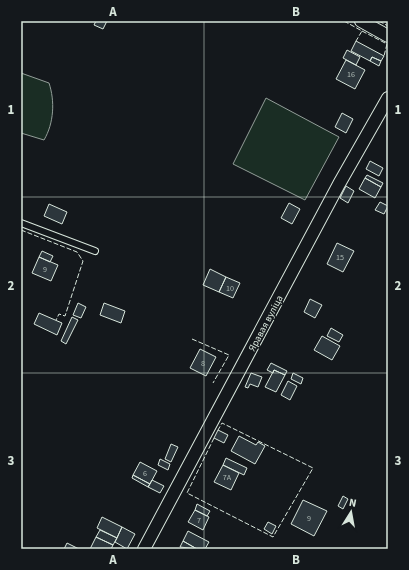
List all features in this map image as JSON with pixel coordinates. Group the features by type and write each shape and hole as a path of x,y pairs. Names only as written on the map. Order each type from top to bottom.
{"street":[{"path":"361,21 388,36"},
{"name":"Яравая вуліца","path":"144,549 339,184 388,98"}],"lane":[{"path":"21,223 95,251"}],"green space":[{"path":"21,73 49,83 53,104 52,119 44,140 21,133"},
{"path":"266,98 339,137 305,200 233,164"}],"building":[{"path":"96,21 107,21 103,29 94,25"},
{"path":"356,41 384,56 381,61 372,57 370,61 351,51"},
{"path":"347,50 360,57 356,65 343,58"},
{"path":"372,57 381,61 379,66 370,61"},
{"path":"346,60 365,70 355,89 336,79"},
{"path":"342,113 353,119 346,133 335,127"},
{"path":"370,161 383,168 379,176 366,169"},
{"path":"367,175 383,183 381,187 365,178"},
{"path":"365,178 381,187 375,198 359,189"},
{"path":"346,186 354,191 348,203 340,198"},
{"path":"380,202 388,206 384,214 375,210"},
{"path":"289,203 300,209 292,224 281,218"},
{"path":"49,204 67,212 62,224 44,216"},
{"path":"337,243 354,251 343,272 327,264"},
{"path":"42,251 53,256 50,262 39,257"},
{"path":"39,257 58,265 51,281 32,273"},
{"path":"210,269 226,277 219,292 203,285"},
{"path":"226,277 240,283 233,298 219,292"},
{"path":"310,299 322,305 315,318 304,312"},
{"path":"78,303 86,307 81,318 73,315"},
{"path":"104,303 125,311 121,323 100,315"},
{"path":"39,313 62,323 57,335 34,324"},
{"path":"72,317 78,320 66,344 61,341"},
{"path":"331,328 343,335 339,342 327,336"},
{"path":"322,336 340,346 332,360 314,350"},
{"path":"200,349 216,357 206,376 190,368"},
{"path":"271,363 287,371 285,375 274,370 273,373 267,370"},
{"path":"274,370 285,375 276,392 265,387"},
{"path":"251,373 262,377 258,387 250,384 248,388 245,387"},
{"path":"293,373 303,378 301,384 291,379"},
{"path":"288,381 297,386 290,400 281,395"},
{"path":"218,430 228,435 224,443 214,438"},
{"path":"239,436 256,445 258,442 265,446 255,464 231,451"},
{"path":"171,444 178,447 171,462 165,459"},
{"path":"226,458 247,468 244,475 223,465"},
{"path":"160,459 170,464 168,470 158,465"},
{"path":"140,462 157,471 150,484 133,475"},
{"path":"223,465 239,473 231,490 214,482"},
{"path":"133,475 150,484 148,487 132,478"},
{"path":"152,480 164,486 160,493 148,487"},
{"path":"343,496 348,499 343,509 338,506"},
{"path":"303,500 327,511 314,536 291,524"},
{"path":"197,504 210,511 207,516 195,510"},
{"path":"195,510 209,517 203,530 188,522"},
{"path":"102,517 122,527 117,538 97,528"},
{"path":"268,522 276,526 272,534 264,529"},
{"path":"122,527 135,534 127,549 115,542"},
{"path":"100,530 117,538 113,545 96,537"},
{"path":"188,531 209,542 205,549 197,549 183,541"},
{"path":"96,537 113,545 111,549 90,549"},
{"path":"183,541 197,549 180,547"},
{"path":"67,543 79,549 64,549"}],"fence":[{"path":"344,21 362,31 356,41"},
{"path":"379,21 388,26"},
{"path":"362,31 387,44 384,56"},
{"path":"21,230 77,252 83,261 65,316 59,314 56,320"},
{"path":"192,339 229,355 213,383"},
{"path":"214,438 187,493 273,537 313,468 222,423 218,430"}]}
